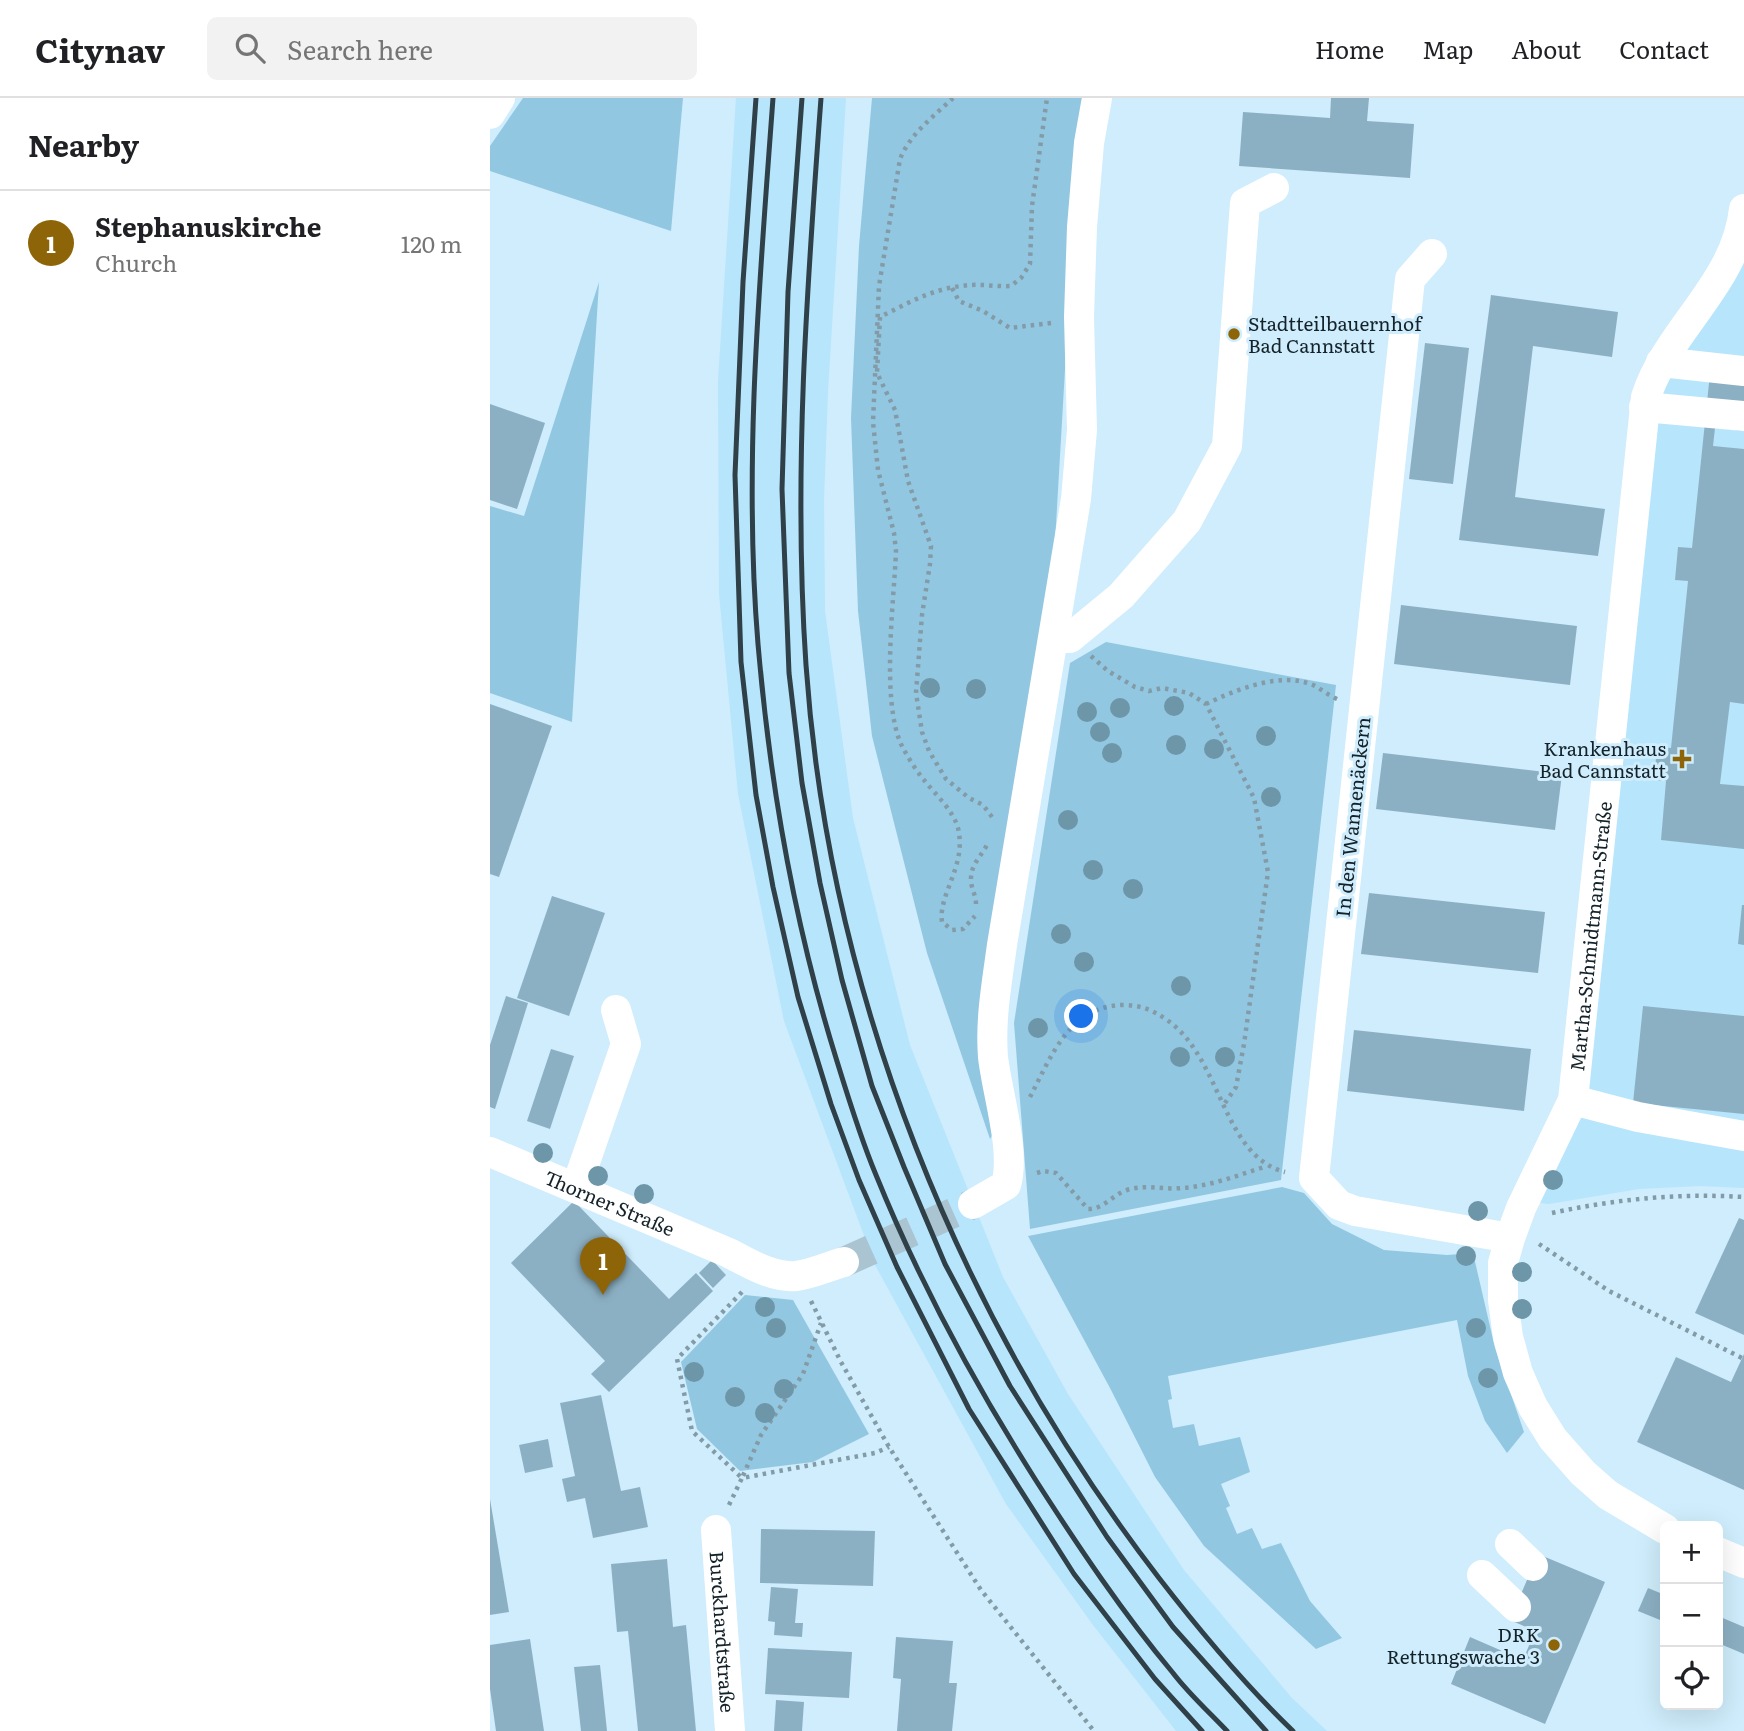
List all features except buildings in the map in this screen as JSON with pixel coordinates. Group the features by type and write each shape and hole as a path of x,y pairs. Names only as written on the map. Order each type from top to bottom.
{"street":[{"path":"490,114 500,98"},
{"path":"973,1204 1006,1185 1009,1176 1005,1122 993,1058 992,1016 1002,944 1062,638 1082,430 1079,317 1082,227 1089,143 1097,98"},
{"path":"1062,638 1121,597 1187,521 1227,446 1245,203 1273,188"},
{"name":"Martha-Schmidtmann-Straße","path":"1660,1526 1608,1495 1583,1474 1553,1439 1533,1407 1518,1373 1508,1337 1504,1313 1503,1263 1521,1208 1573,1100 1644,407 1651,382 1661,362 1720,278 1739,233 1744,209"},
{"name":"In den Wannenäckern","path":"1314,1178 1410,279 1432,254"},
{"path":"1644,407 1741,416 1743,371 1661,362"},
{"path":"576,1188 626,1044 616,1010"},
{"path":"1573,1100 1637,1117 1744,1136"},
{"name":"Thorner Straße","path":"490,1152 757,1267 782,1275 797,1276"},
{"path":"1314,1178 1339,1205 1355,1211 1510,1238"},
{"path":"797,1276 844,1262"},
{"name":"Burckhardtstraße","path":"716,1530 730,1731"},
{"path":"1723,1554 1744,1563"},
{"path":"1496,1560 1524,1587 1496,1560"}],"path":[{"path":"953,98 916,134 905,147 900,159 879,286 873,422 878,470 896,551 890,689 900,741 912,764 939,797 958,827 958,867 941,914 942,922 952,930 963,929 976,914 971,870 991,838"},
{"path":"994,822 983,805 969,798 946,779 929,751 922,732 916,693 931,546 908,481 895,410 877,373 880,317 922,296 962,285 1011,286 1021,278 1030,264 1032,206 1047,98"},
{"path":"952,288 959,301 983,311 1010,328 1038,326 1079,317"},
{"path":"1062,638 1135,687 1149,691 1162,688 1189,693 1206,704 1254,798 1268,872 1259,950 1236,1087 1225,1104"},
{"path":"1206,704 1239,689 1294,680 1313,685 1328,695 1364,709"},
{"path":"1005,1122 1024,1108 1061,1038 1081,1017 1109,1005 1132,1005 1154,1011 1178,1027 1198,1051 1240,1138 1254,1156 1267,1166 1314,1178"},
{"path":"1056,1173 1088,1209 1097,1209 1125,1191 1149,1187 1178,1189 1207,1185 1267,1166"},
{"path":"1551,1213 1640,1198 1690,1195 1744,1197"},
{"path":"1539,1244 1609,1291 1742,1358"},
{"path":"741,1478 692,1431 677,1360 741,1294 757,1267"},
{"path":"797,1276 889,1447 981,1590 1094,1731"},
{"path":"716,1530 761,1435 803,1374 821,1322"},
{"path":"741,1478 875,1453 889,1447"}],"shaded area":[{"path":"523,98 683,98 671,231 490,171 490,146"},
{"path":"736,98 846,98 828,392 824,500 825,611 853,818 910,1045 1003,1277 1068,1394 1184,1570 1292,1698 1327,1731 1176,1731 1093,1625 1006,1504 875,1265 784,1021 738,794 719,594 718,381"},
{"path":"872,98 1085,98 1078,146 1055,542 995,1131 990,1139 927,953 872,736 858,611 851,418 859,246"},
{"name":"Krankenhaus Bad Cannstatt","path":"1744,246 1744,1188 1700,1186 1639,1189 1549,1204 1540,1203 1586,1102 1659,401 1679,360 1731,284"},
{"path":"599,282 572,722 490,693 490,506 524,516"},
{"path":"1106,642 1336,685 1281,1180 1030,1229 1014,1023 1070,663"},
{"path":"1282,1187 1304,1193 1332,1224 1384,1250 1447,1255 1473,1253 1495,1348 1524,1432 1507,1453 1485,1421 1468,1376 1457,1320 1168,1376 1172,1399 1168,1400 1173,1428 1194,1424 1199,1446 1240,1437 1250,1472 1221,1484 1230,1506 1226,1508 1237,1534 1252,1528 1262,1549 1281,1543 1310,1601 1342,1638 1316,1649 1204,1546 1155,1477 1028,1236"},
{"path":"745,1295 793,1300 869,1434 813,1462 740,1471 697,1429 681,1362"}],"tunnel":[{"path":"844,1262 973,1204"}],"railway":[{"path":"756,98 743,282 735,475 741,662 756,795 798,997 831,1104 859,1180 897,1267 969,1409 1074,1574 1155,1679 1202,1731"},
{"path":"773,98 755,371 752,508 754,576 763,697 777,801 796,905 821,1007 876,1175 910,1254 969,1369 1035,1479 1101,1578 1179,1681 1227,1731"},
{"path":"802,98 788,292 782,489 789,673 802,783 820,883 842,980 872,1086 945,1264 1010,1386 1107,1537 1173,1627 1266,1731"},
{"path":"821,98 801,452 802,594 806,665 820,788 843,910 875,1030 916,1147 965,1261 1022,1372 1087,1477 1159,1578 1223,1657 1293,1731"}],"place":[{"name":"Stadtteilbauernhof Bad Cannstatt","path":"1234,334"},
{"name":"Krankenhaus Bad Cannstatt","path":"1682,759"},
{"name":"Stephanuskirche","path":"603,1295"},
{"name":"DRK Rettungswache 3","path":"1554,1645"}]}
